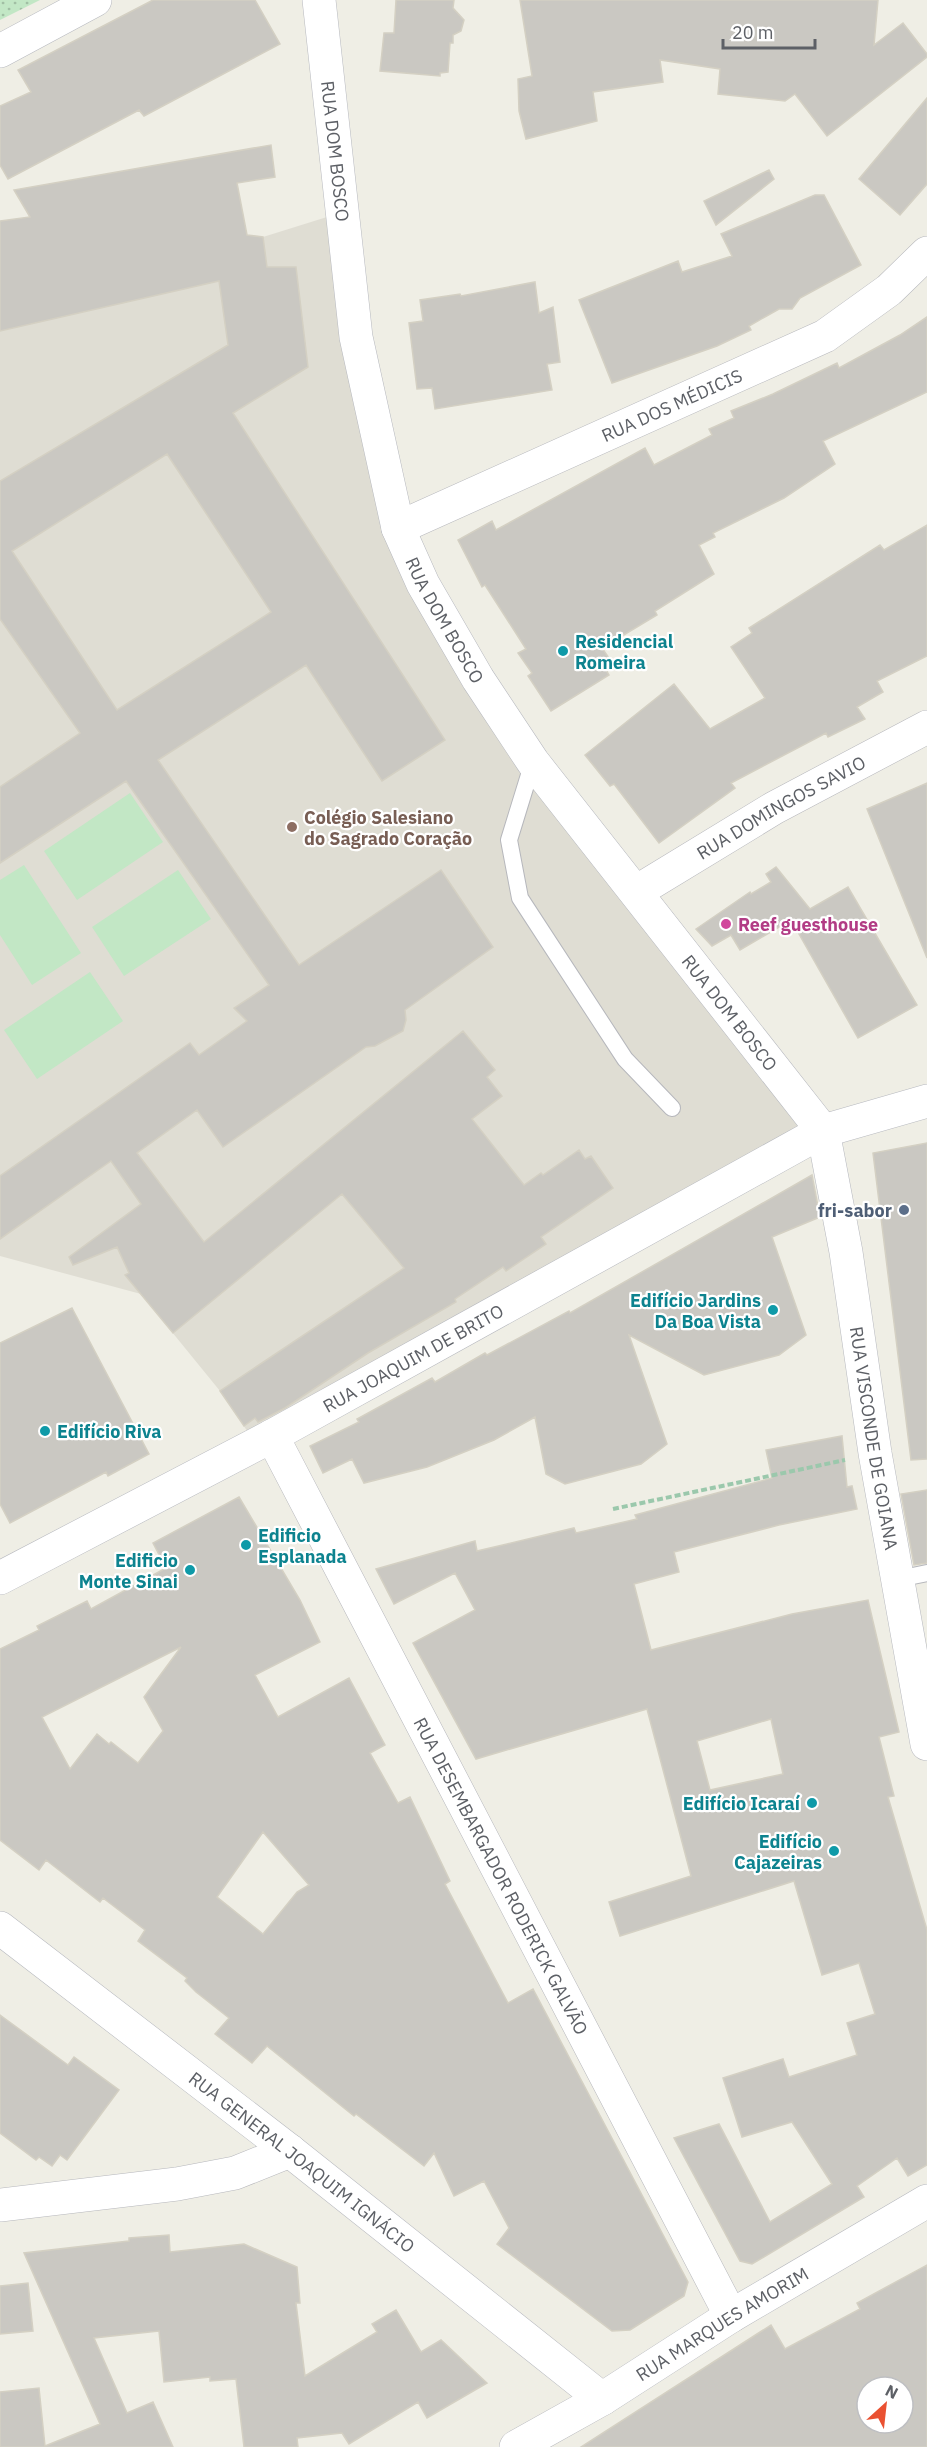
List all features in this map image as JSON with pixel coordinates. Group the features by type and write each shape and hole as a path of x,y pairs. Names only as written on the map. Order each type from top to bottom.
{"street":[{"path":"0,51 60,11 95,0"},
{"name":"RUA DOM BOSCO","path":"320,0 356,337 398,528 423,584 439,612 478,679 533,762 823,1131"},
{"name":"RUA DOS MÉDICIS","path":"398,528 825,336 889,290 927,253"},
{"name":"RUA DOMINGOS SAVIO","path":"636,892 774,808 927,727"},
{"name":"RUA JOAQUIM DE BRITO","path":"0,1578 272,1436 823,1131 927,1101"},
{"name":"RUA VISCONDE DE GOIANA","path":"823,1131 846,1252 875,1453 912,1576 927,1744"},
{"name":"RUA DESEMBARGADOR RODERICK GALVÃO","path":"272,1436 731,2316"},
{"name":"RUA GENERAL JOAQUIM IGNÁCIO","path":"0,1928 290,2151 602,2399"},
{"path":"0,2205 177,2184 235,2173 290,2151"},
{"name":"RUA MARQUES AMORIM","path":"516,2447 602,2399 731,2316 927,2201"}],"lane":[{"path":"533,762 509,840 520,898 626,1059 672,1108"}],"path":[{"path":"613,1509 875,1453"}],"shaded area":[{"name":"Colégio Salesiano do Sagrado Coração","path":"343,212 423,584 823,1131 256,1444 220,1391 141,1294 0,1256 0,269 247,235 263,237"}],"green space":[{"path":"0,0 40,0 0,20"},
{"path":"130,793 163,842 77,900 44,851"},
{"path":"24,865 81,953 32,985 0,935 0,880"},
{"path":"178,870 211,919 124,976 92,927"},
{"path":"90,972 123,1021 37,1079 4,1030"}],"building":[{"path":"153,0 255,0 280,44 144,116 139,110 8,179 0,165 0,106 31,92 18,70"},
{"path":"396,0 454,0 453,8 464,20 461,31 453,35 453,43 450,43 448,72 440,73 440,76 380,71 384,33 394,33"},
{"path":"520,0 878,0 874,45 903,23 927,57 827,136 795,94 785,101 718,94 720,69 660,60 663,82 593,92 597,121 526,139 519,111 518,79 532,76"},
{"path":"927,98 927,184 900,215 859,179"},
{"path":"271,145 275,177 237,183 247,235 263,237 267,267 296,267 308,367 233,413 445,740 382,781 306,665 158,760 299,965 441,870 493,947 405,1010 406,1020 403,1031 375,1046 366,1047 223,1147 197,1110 137,1153 204,1242 463,1031 495,1070 487,1077 502,1096 472,1119 524,1185 579,1150 585,1159 591,1156 613,1188 541,1237 546,1244 506,1271 503,1267 455,1299 456,1302 368,1353 285,1408 258,1422 255,1418 244,1426 220,1391 404,1268 342,1194 173,1333 125,1275 129,1273 117,1247 73,1265 69,1257 141,1204 111,1161 0,1239 0,1176 190,1043 199,1055 247,1021 234,1008 269,985 126,781 0,863 0,787 80,733 0,619 0,481 228,345 219,281 0,331 0,221 30,217 14,190","holes":["167,454 271,612 117,710 12,551"]},
{"path":"769,170 774,179 716,225 704,201"},
{"path":"815,195 824,195 861,265 800,298 792,309 779,309 749,326 751,330 717,346 612,383 579,300 678,261 682,272 732,256 721,234"},
{"path":"535,282 539,313 553,307 560,362 547,364 552,390 435,409 432,388 417,389 409,323 423,321 420,300 460,294 461,296"},
{"path":"927,317 927,392 823,441 835,464 784,498 713,533 715,537 699,545 714,574 655,611 657,615 602,648 609,658 602,663 609,675 551,711 528,676 532,673 518,653 526,649 485,585 482,587 458,540 492,521 496,530 645,448 654,465 712,435 709,429 734,418 731,411 773,394 837,363 839,368 900,335"},
{"path":"927,525 927,656 877,681 883,692 857,707 865,719 828,737 826,733 731,783 735,788 659,843 614,784 610,786 585,755 674,684 710,729 765,698 731,647 752,633 749,628 880,545 884,550"},
{"path":"927,783 927,958 867,809"},
{"path":"776,867 810,909 848,887 917,1005 858,1038 791,920 740,950 731,935 712,946 696,929 750,892 751,894 771,882 766,874"},
{"path":"927,1143 927,1459 911,1460 873,1153"},
{"path":"812,1175 820,1217 772,1237 806,1335 779,1355 704,1375 629,1335 667,1444 641,1464 565,1484 546,1474 535,1417 494,1440 427,1467 364,1483 352,1459 323,1473 310,1446 359,1422 357,1419 432,1378 435,1382 485,1353 487,1355 569,1311 570,1313"},
{"path":"72,1308 149,1454 108,1476 106,1472 10,1523 0,1504 0,1343"},
{"path":"842,1436 847,1487 852,1486 857,1509 779,1525 674,1552 679,1572 634,1584 651,1650 792,1614 868,1600 899,1732 879,1737 894,1796 888,1797 927,1930 927,2165 908,2176 897,2158 857,2186 864,2197 752,2264 740,2261 674,2138 719,2124 770,2222 832,2184 792,2122 742,2137 723,2078 783,2059 789,2077 857,2055 847,2023 875,2014 859,1963 822,1975 794,1881 620,1936 609,1902 691,1876 647,1709 476,1759 413,1643 475,1610 455,1573 394,1604 376,1569 475,1541 477,1551 574,1528 576,1533 637,1519 635,1515 772,1478 766,1450","holes":["771,1719 783,1774 710,1790 697,1741"]},
{"path":"927,1490 927,1563 914,1565 901,1494"},
{"path":"239,1497 300,1600 320,1642 255,1675 278,1717 349,1678 385,1745 370,1753 398,1803 410,1797 450,1881 445,1884 508,2003 533,1989 688,2282 684,2296 630,2330 612,2331 497,2244 509,2228 484,2181 454,2196 434,2153 424,2166 356,2114 354,2116 267,2046 252,2063 215,2034 229,2018 196,1992 185,1981 187,1978 138,1941 145,1930 103,1898 100,1902 46,1860 39,1870 0,1840 0,1649 39,1630 37,1626 87,1601 91,1609 166,1568 153,1543","holes":["181,1647 144,1697 163,1731 138,1763 97,1734 70,1769 42,1717","263,1832 309,1885 297,1892 263,1934 217,1897"]},
{"path":"0,2015 68,2065 74,2057 119,2090 67,2160 60,2155 52,2166 39,2157 36,2160 0,2133"},
{"path":"169,2235 170,2252 244,2244 297,2267 300,2303 296,2303 305,2376 377,2332 372,2324 396,2310 421,2352 441,2340 487,2383 427,2418 418,2402 349,2444 342,2433 297,2438 298,2447 244,2447 236,2379 210,2381 210,2377 164,2382 159,2331 94,2338 127,2413 153,2402 173,2447 0,2447 0,2392 39,2388 45,2446 100,2424 24,2253 129,2241 129,2238"},
{"path":"927,2265 927,2447 581,2447 771,2325 785,2349 860,2309 857,2303"},
{"path":"28,2283 33,2331 0,2334 0,2286"}],"place":[{"name":"Residencial Romeira","path":"563,651"},
{"name":"Colégio Salesiano do Sagrado Coração","path":"292,827"},
{"name":"Reef guesthouse","path":"726,924"},
{"name":"fri-sabor","path":"904,1210"},
{"name":"Edifício Jardins Da Boa Vista","path":"773,1310"},
{"name":"Edifício Riva","path":"45,1431"},
{"name":"Edificio Esplanada","path":"246,1545"},
{"name":"Edificio Monte Sinai","path":"190,1570"},
{"name":"Edifício Icaraí","path":"812,1803"},
{"name":"Edifício Cajazeiras","path":"834,1851"}]}
